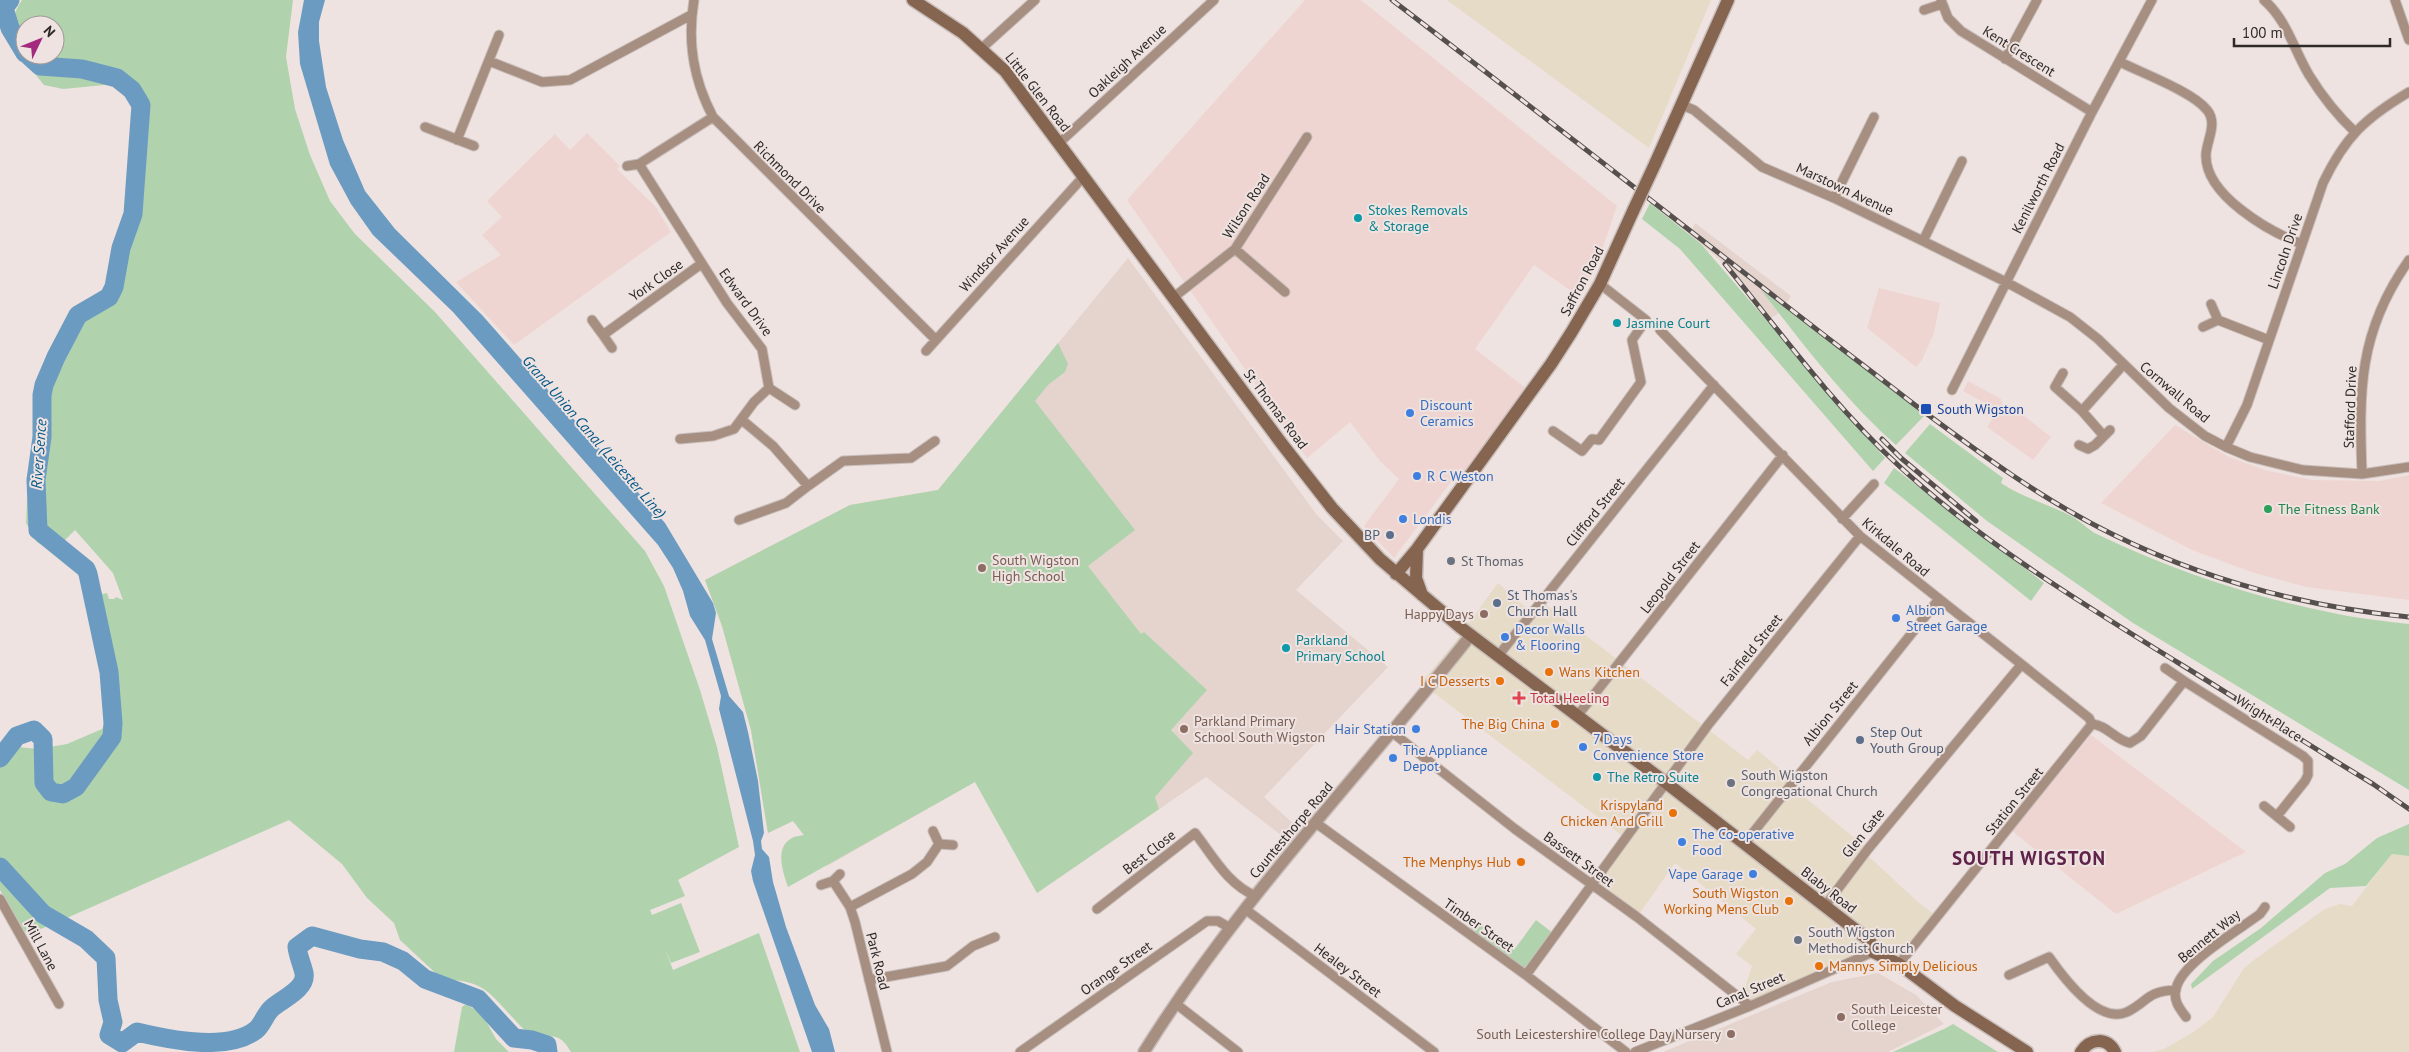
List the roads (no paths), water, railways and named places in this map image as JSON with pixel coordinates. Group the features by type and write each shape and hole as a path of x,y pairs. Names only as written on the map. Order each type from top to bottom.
{"main road":[{"name":"Little Glen Road","path":"913,0 943,18 982,48 1017,85 1084,176"},
{"name":"Saffron Road","path":"1396,574 1417,549 1551,364 1600,284 1728,0"},
{"name":"St Thomas Road","path":"1084,176 1332,508 1396,574 1423,598 1471,635"},
{"path":"1417,549 1416,578 1423,598"},
{"name":"Blaby Road","path":"1471,635 1666,782 1870,941 1873,952 1899,964 1956,1006 2027,1052"},
{"path":"2081,1052 2089,1044 2099,1041 2110,1045 2115,1052"}],"street":[{"name":"Richmond Drive","path":"694,0 691,15 692,60 700,90 712,117 936,340"},
{"path":"982,48 1035,0"},
{"name":"Oakleigh Avenue","path":"1059,142 1214,0"},
{"path":"2005,59 2037,0"},
{"name":"Kenilworth Road","path":"1952,390 2092,112 2152,0"},
{"path":"2264,0 2288,30 2309,75 2335,113 2355,132"},
{"path":"2395,0 2409,40"},
{"name":"Kent Crescent","path":"1924,10 1942,2 1954,24 2005,59 2092,112"},
{"path":"489,61 542,82 570,80 691,15"},
{"path":"457,140 499,35"},
{"path":"2120,62 2202,104 2211,117 2211,130 2206,154 2207,164 2214,179 2240,210 2282,236 2302,244"},
{"name":"Lincoln Drive","path":"2226,447 2247,405 2323,183 2337,155 2355,132 2379,112 2409,92"},
{"name":"Marstown Avenue","path":"1682,104 1694,110 1762,167 1834,198 2006,282"},
{"path":"627,166 639,164 712,117"},
{"path":"1834,198 1874,118"},
{"path":"425,127 474,146"},
{"name":"Wilson Road","path":"1174,297 1235,249 1307,137"},
{"path":"1923,241 1962,161"},
{"name":"York Close","path":"603,335 701,264 639,164"},
{"name":"Windsor Avenue","path":"926,351 1084,176"},
{"path":"1235,249 1286,292"},
{"name":"Stafford Drive","path":"2362,474 2361,382 2367,352 2381,307 2409,260"},
{"name":"Edward Drive","path":"701,264 727,304 762,349 769,388"},
{"name":"Cornwall Road","path":"2006,282 2083,326 2180,418 2226,447 2250,457 2303,470 2362,474 2409,467"},
{"path":"1553,431 1582,451 1592,439 1598,440 1641,382 1632,340 1646,320 1600,284"},
{"path":"2212,304 2218,320"},
{"path":"592,320 612,348"},
{"path":"2202,328 2218,320 2269,340"},
{"name":"Kirkdale Road","path":"1660,330 1860,536 2089,718 2092,724 2100,724 2123,742 2130,743 2141,736 2184,681"},
{"path":"2082,411 2123,366"},
{"path":"2063,373 2055,387 2107,433 2096,445 2088,449 2079,445"},
{"name":"Clifford Street","path":"1498,656 1714,385"},
{"path":"680,439 725,433 734,429 754,402 769,388 795,405"},
{"path":"742,420 773,446 808,486"},
{"path":"739,520 786,503 843,461 911,458 935,441"},
{"name":"Leopold Street","path":"1578,715 1782,455"},
{"path":"1842,519 1874,484"},
{"name":"Fairfield Street","path":"1526,975 1708,725 1860,536"},
{"name":"Albion Street","path":"1744,844 1938,599"},
{"name":"Countesthorpe Road","path":"1144,1052 1175,1002 1230,928 1393,733 1471,635"},
{"name":"Glen Gate","path":"1825,906 1866,851 2021,665"},
{"name":"Wright Place","path":"2165,668 2278,739 2308,761 2306,781 2277,816"},
{"name":"Station Street","path":"1899,964 2092,724"},
{"name":"Bassett Street","path":"1393,733 1750,1006"},
{"path":"2264,806 2290,827"},
{"name":"Timber Street","path":"1316,823 1526,975 1626,1052"},
{"path":"932,831 940,844"},
{"name":"Best Close","path":"1097,909 1195,833 1231,881 1246,892 1256,896"},
{"path":"940,844 953,845"},
{"path":"850,907 912,874 927,862 940,844"},
{"path":"821,885 833,881 840,874"},
{"name":"Park Road","path":"833,881 850,907 887,1052"},
{"name":"Mill Lane","path":"0,899 59,1004"},
{"name":"Bennett Way","path":"2176,990 2186,970 2260,914 2266,907"},
{"name":"Healey Street","path":"1245,910 1434,1052"},
{"name":"Orange Street","path":"1020,1052 1207,921 1218,921 1230,928"},
{"path":"869,980 947,966 973,946 995,937"},
{"name":"Canal Street","path":"1635,1052 1750,1006 1873,952"},
{"path":"2008,975 2049,958 2065,980 2092,1006 2112,1014 2127,1012 2155,993 2176,990 2177,1006 2186,1017"},
{"path":"1175,1002 1238,1052"}],"water":[{"path":"304,0 325,0 319,22 319,41 326,87 343,140 365,191 395,229 482,315 665,523 713,603 716,613 712,639 729,696 743,712 758,781 764,833 761,841 762,849 769,857 773,882 786,927 815,1005 829,1029 835,1052 812,1052 753,881 751,871 755,855 753,841 719,709 721,696 705,640 690,616 683,591 673,568 658,545 453,312 373,235 351,204 330,165 300,64 298,32"}],"waterway":[{"name":"River Sence","path":"10,0 4,8 10,28 15,36"},
{"name":"River Sence","path":"0,758 17,736 34,730 43,739 44,783 51,792 63,794 76,787 112,737 113,723 109,672 88,574 86,569 38,530 36,480 42,437 42,395 44,385 78,315 109,297 114,287 121,248 133,214 141,105 132,90 117,78 82,69 39,65"},
{"name":"River Sence","path":"0,867 43,914 86,939 106,958 108,1000 113,1022 109,1035 122,1043 137,1032 182,1041 198,1042 230,1041 244,1037 256,1030 270,1010 302,984 304,973 297,947 312,936 360,949 383,952 403,961 425,979 478,999 514,1038 532,1040 547,1045 548,1052"}],"railway":[{"path":"1392,0 1915,405 1986,457 2060,506 2112,534 2147,550 2220,578 2257,589 2332,606 2409,617"},
{"path":"1725,264 1808,368 1851,418 1898,465 1963,520 2068,594 2373,784 2409,809"},
{"path":"1882,439 1901,458 1976,521"}],"place":[{"name":"Stokes Removals & Storage","path":"1358,218"},
{"name":"Jasmine Court","path":"1617,323"},
{"name":"South Wigston","path":"1926,409"},
{"name":"Discount Ceramics","path":"1410,413"},
{"name":"R C Weston","path":"1417,476"},
{"name":"The Fitness Bank","path":"2268,509"},
{"name":"Londis","path":"1403,519"},
{"name":"BP","path":"1390,535"},
{"name":"St Thomas","path":"1451,561"},
{"name":"South Wigston High School","path":"982,568"},
{"name":"St Thomas's Church Hall","path":"1497,603"},
{"name":"Happy Days","path":"1484,614"},
{"name":"Albion Street Garage","path":"1896,618"},
{"name":"Decor Walls & Flooring","path":"1505,637"},
{"name":"Parkland Primary School","path":"1286,648"},
{"name":"Wans Kitchen","path":"1549,672"},
{"name":"I C Desserts","path":"1500,681"},
{"name":"Total Heeling","path":"1519,698"},
{"name":"The Big China","path":"1555,724"},
{"name":"Parkland Primary School South Wigston","path":"1184,729"},
{"name":"Hair Station","path":"1416,729"},
{"name":"Step Out Youth Group","path":"1860,740"},
{"name":"7 Days Convenience Store","path":"1583,747"},
{"name":"The Appliance Depot","path":"1393,758"},
{"name":"The Retro Suite","path":"1597,777"},
{"name":"South Wigston Congregational Church","path":"1731,783"},
{"name":"Krispyland Chicken And Grill","path":"1673,813"},
{"name":"The Co-operative Food","path":"1682,842"},
{"name":"The Menphys Hub","path":"1521,862"},
{"name":"Vape Garage","path":"1753,874"},
{"name":"South Wigston Working Mens Club","path":"1789,901"},
{"name":"South Wigston Methodist Church","path":"1798,940"},
{"name":"Mannys Simply Delicious","path":"1819,966"},
{"name":"South Leicester College","path":"1841,1017"},
{"name":"South Leicestershire College Day Nursery","path":"1731,1034"}],"district":[{"name":"SOUTH WIGSTON","path":"2029,858"}],"water label":[{"name":"Grand Union Canal (Leicester Line)","path":"594,437"}]}
